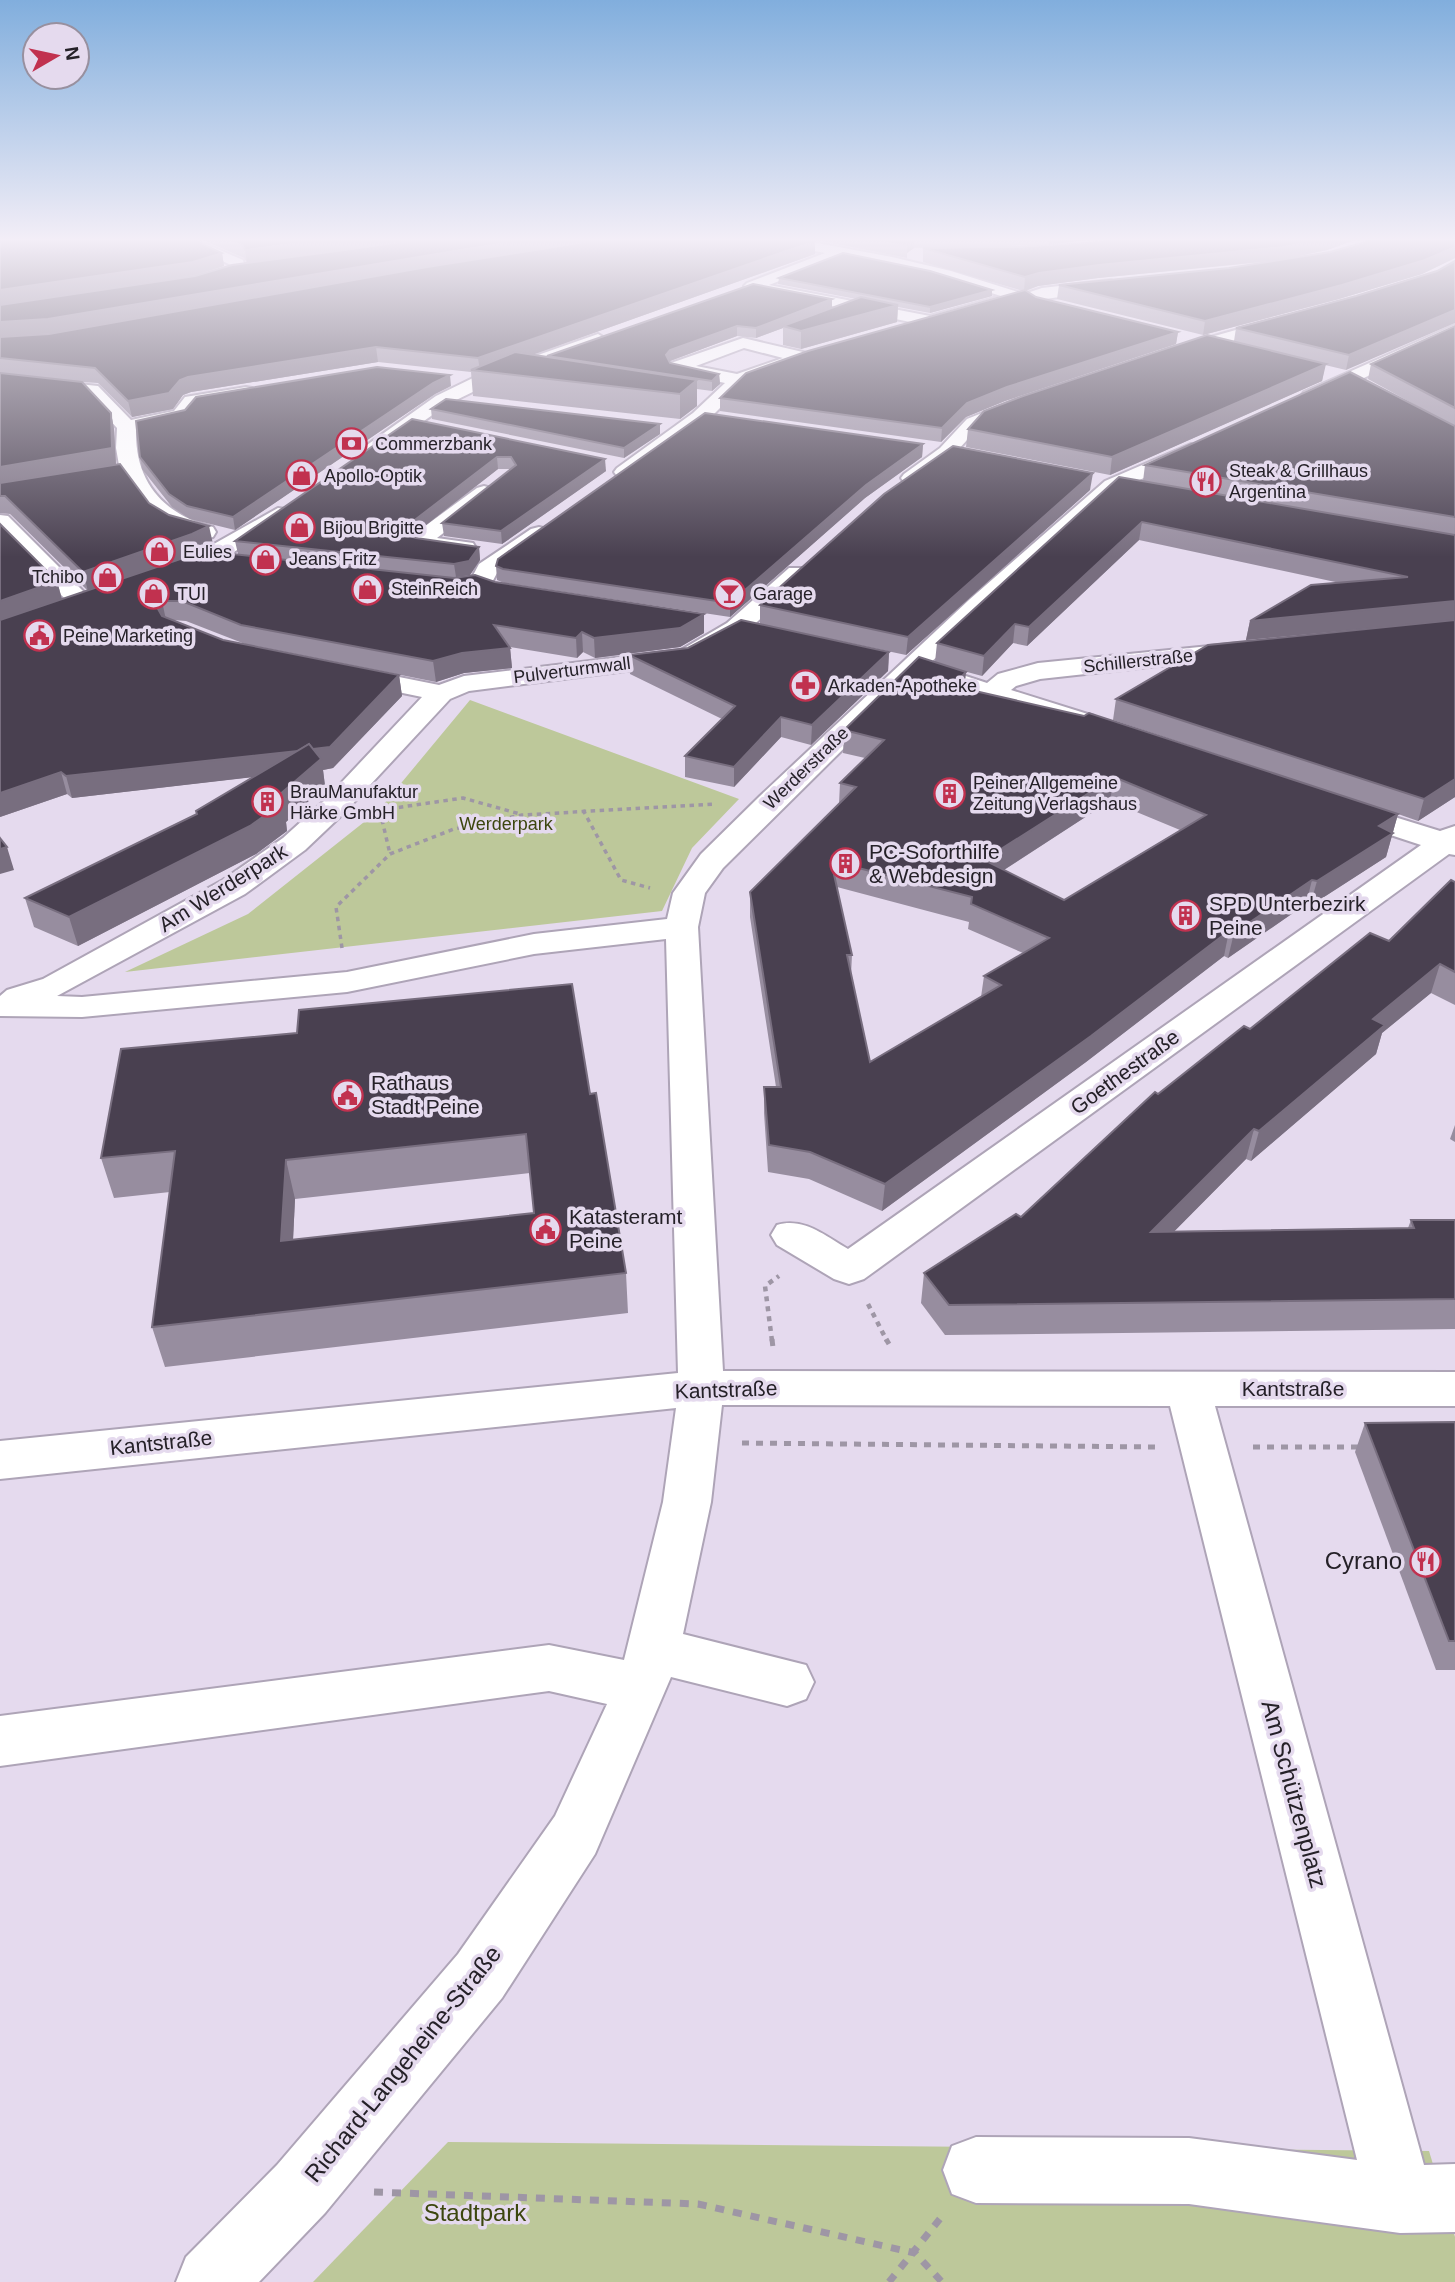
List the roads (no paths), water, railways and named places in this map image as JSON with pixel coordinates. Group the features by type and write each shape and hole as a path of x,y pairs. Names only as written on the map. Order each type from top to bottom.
{"street":[{"path":"353,462 442,400 510,369 584,343"},
{"path":"729,343 677,367 738,380"},
{"path":"606,473 629,468 692,422 738,380 810,355 767,343"},
{"path":"1153,360 1202,343"},
{"path":"1205,343 1243,353"},
{"path":"1292,404 1426,343"},
{"path":"510,369 551,375"},
{"path":"1322,372 1349,379 1372,392"},
{"path":"444,376 481,381"},
{"path":"0,381 92,390 127,427 126,447 130,471 162,514 181,526 240,541"},
{"path":"127,427 180,415 191,401 264,389"},
{"path":"688,396 716,400"},
{"path":"895,489 947,452 974,423 1039,398"},
{"path":"442,400 482,405"},
{"path":"657,424 727,421"},
{"path":"410,422 436,427"},
{"name":"Werderstraße","path":"697,1415 682,927 689,893 712,861 899,664 978,604 1112,485 1210,442"},
{"path":"919,448 972,457"},
{"path":"104,475 130,471"},
{"path":"505,476 418,542 510,555"},
{"path":"1087,480 1153,492"},
{"path":"154,578 205,559 240,541 296,502"},
{"path":"456,587 489,587 487,569 559,519"},
{"path":"0,522 83,604"},
{"name":"Pulverturmwall","path":"319,669 441,693 464,684 687,657 736,628 815,557"},
{"path":"205,559 245,564"},
{"path":"696,622 763,634"},
{"name":"Schillerstraße","path":"993,691 1007,680 1038,671 1261,649"},
{"path":"899,664 993,691 1112,731"},
{"name":"Am Werderpark","path":"0,1005 55,986 233,887 294,844 335,806 441,693"},
{"path":"1324,804 1451,842"},
{"name":"Goethestraße","path":"802,1243 849,1269 1451,842"},
{"path":"0,1005 82,1007 347,982 534,943 682,927"},
{"name":"Kantstraße","path":"0,1460 697,1415 1188,1389 1455,1389"},
{"name":"Am Schützenplatz","path":"1188,1389 1427,2198"},
{"name":"Richard-Langeheine-Straße","path":"211,2282 301,2189 480,1976 575,1835 647,1668 687,1503 697,1415"},
{"path":"0,1741 549,1668 647,1668 788,1682"},
{"path":"976,2170 1189,2171 1427,2198"}],"place":[{"name":"Commerzbank","path":"352,444"},
{"name":"Apollo-Optik","path":"301,476"},
{"name":"Steak & Grillhaus Argentina","path":"1206,481"},
{"name":"Bijou Brigitte","path":"300,528"},
{"name":"Eulies","path":"160,552"},
{"name":"Jeans Fritz","path":"266,559"},
{"name":"Tchibo","path":"107,577"},
{"name":"SteinReich","path":"368,589"},
{"name":"TUI","path":"154,594"},
{"name":"Garage","path":"730,594"},
{"name":"Peine Marketing","path":"40,636"},
{"name":"Arkaden-Apotheke","path":"805,686"},
{"name":"Peiner Allgemeine Zeitung Verlagshaus","path":"950,793"},
{"name":"BrauManufaktur Härke GmbH","path":"267,802"},
{"name":"PC-Soforthilfe & Webdesign","path":"846,864"},
{"name":"SPD Unterbezirk Peine","path":"1186,916"},
{"name":"Rathaus Stadt Peine","path":"348,1095"},
{"name":"Katasteramt Peine","path":"546,1229"},
{"name":"Cyrano","path":"1425,1561"}],"park label":[{"name":"Werderpark","path":"506,824"},
{"name":"Stadtpark","path":"475,2213"}]}
